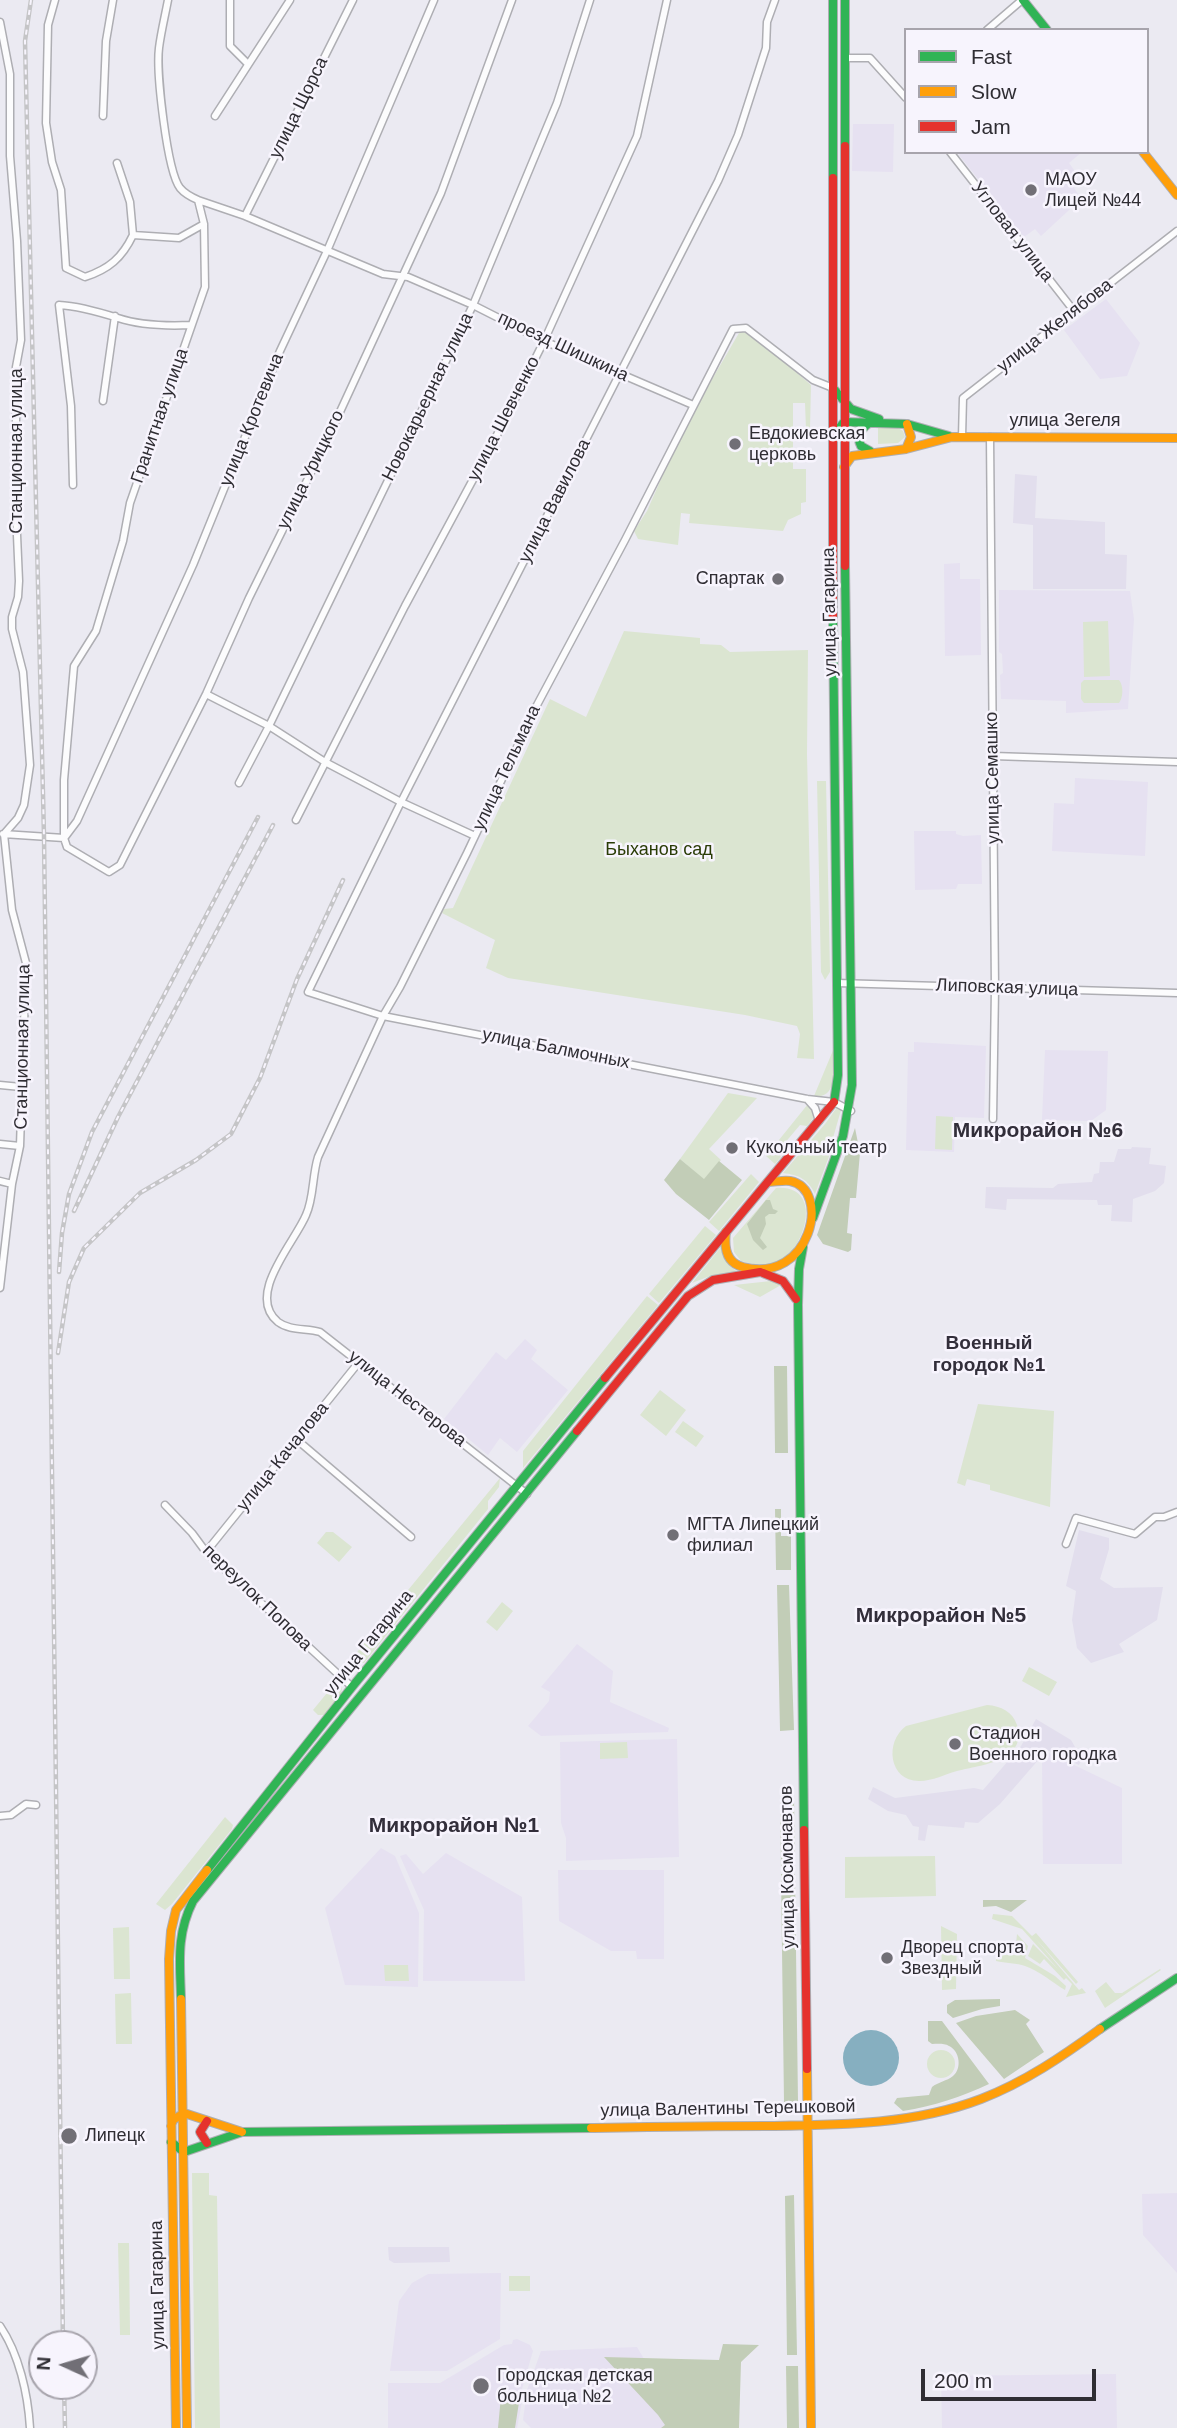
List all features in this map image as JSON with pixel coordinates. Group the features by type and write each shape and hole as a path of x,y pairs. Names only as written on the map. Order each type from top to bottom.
{"main road":[{"name":"улица Гагарина","path":"834,0 832,437 838,1075 834,1102"},
{"name":"улица Гагарина","path":"813,1218 851,1111 844,467 845,0"},
{"path":"1022,0 1045,28"},
{"path":"1145,154 1177,195"},
{"path":"833,388 844,403 863,415 952,437"},
{"path":"832,437 844,422 892,422"},
{"path":"871,422 863,427 858,435 859,443 865,450 873,452"},
{"path":"906,449 911,437 907,424"},
{"path":"844,467 852,456 906,449 952,437"},
{"name":"улица Зегеля","path":"952,437 1177,438"},
{"path":"835,819 842,827 847,824 848,819"},
{"path":"798,1306 790,1285 780,1277 738,1266 728,1258 725,1247 726,1230 834,1102"},
{"path":"762,1273 785,1266 803,1247 813,1218 811,1200 801,1187 785,1180 768,1182"},
{"name":"улица Гагарина","path":"176,2428 169,1959 176,1910 352,1687 726,1230"},
{"name":"улица Космонавтов","path":"803,1247 799,1269 798,1306 811,2428"},
{"name":"улица Гагарина","path":"187,2428 184,2113 179,1942 184,1919 193,1901 688,1296 713,1280 762,1273"},
{"path":"263,1799 272,1806"},
{"name":"улица Валентины Терешковой","path":"237,2132 807,2125 909,2119 983,2099 1032,2074 1177,1978"},
{"path":"171,2126 173,2120 184,2113 237,2132"},
{"path":"207,2121 200,2132 207,2143"},
{"path":"172,2142 184,2152 237,2132"},
{"path":"175,2374 187,2373"}],"street":[{"path":"55,0 48,25 46,123 52,162 61,190 66,268 85,277 105,270 124,254 133,235 130,202 117,163"},
{"path":"103,116 106,41 113,0"},
{"name":"Гранитная улица","path":"64,838 64,780 74,666 96,631 123,541 130,503 205,287 204,224 198,200 188,196 178,186 160,100 159,50 168,0"},
{"path":"230,0 230,46 248,64"},
{"path":"215,116 290,0"},
{"name":"улица Щорса","path":"246,216 353,0"},
{"name":"улица Кротевича","path":"64,838 77,821 193,565 280,351 327,251 434,0"},
{"name":"улица Урицкого","path":"64,838 66,847 109,872 120,865 206,694 441,193 512,0"},
{"name":"Новокарьерная улица","path":"239,783 473,305 557,103 590,0"},
{"name":"улица Шевченко","path":"296,820 544,341 637,136 667,0"},
{"name":"улица Вавилова","path":"308,992 401,802 718,181 738,135 766,48 767,22 775,0"},
{"path":"990,28 1022,0"},
{"name":"Станционная улица","path":"0,22 10,74 9,156 17,241 21,340 16,367 19,582 12,629 23,672 30,765 24,805 18,818 2,833 12,910 26,963 20,1146 12,1184 0,1288"},
{"path":"845,58 870,58 904,96"},
{"name":"Угловая улица","path":"952,154 1074,312"},
{"name":"проезд Шишкина","path":"198,200 246,216 383,274 408,277 473,305 544,341 693,405"},
{"path":"133,235 179,238 204,224"},
{"name":"улица Желябова","path":"962,437 963,398 1177,231"},
{"path":"73,485 71,406 59,305 170,326 191,325"},
{"path":"103,401 115,316"},
{"name":"улица Тельмана","path":"278,1322 268,1307 268,1284 306,1215 312,1174 318,1157 383,1016 400,988 537,705 733,329 746,328 813,380 833,388"},
{"name":"улица Семашко","path":"990,437 995,988 993,1119"},
{"path":"206,694 269,726 325,762 401,802 475,836"},
{"path":"993,756 1177,762"},
{"path":"2,833 64,838"},
{"name":"Липовская улица","path":"837,984 1177,993"},
{"name":"улица Балмочных","path":"308,992 383,1016 807,1099 834,1102"},
{"path":"0,1085 20,1087"},
{"path":"807,1099 815,1108 819,1121"},
{"path":"834,1102 851,1111"},
{"path":"0,1143 20,1146"},
{"path":"0,1181 12,1184"},
{"name":"улица Нестерова","path":"278,1322 295,1329 320,1332 527,1494"},
{"name":"улица Качалова","path":"206,1552 359,1362"},
{"path":"296,1439 411,1536"},
{"name":"переулок Попова","path":"165,1505 206,1552 352,1687"},
{"path":"1066,1544 1076,1518 1135,1534 1155,1517 1177,1512"},
{"path":"0,1816 11,1815 26,1804 36,1805"},
{"path":"0,2326 12,2343 29,2413 30,2428"}],"shaded area":[{"path":"853,124 894,124 893,172 852,171"},
{"name":"МАОУ Лицей №44","path":"1080,154 1069,163 1077,174 1070,181 1081,199 1041,236 1035,229 1024,237 959,155"},
{"path":"1106,299 1140,343 1127,376 1100,379 1064,330"},
{"path":"1015,474 1037,476 1035,518 1105,522 1105,554 1127,555 1126,589 1033,589 1033,525 1013,523"},
{"path":"960,563 960,579 980,579 981,655 945,656 944,564"},
{"path":"999,590 1130,591 1134,619 1128,709 1066,713 1066,701 1001,699 1000,675 1003,673 1002,654 999,652"},
{"path":"1075,778 1148,782 1145,856 1052,851 1054,803 1074,804"},
{"path":"914,831 956,831 956,834 963,836 981,835 982,884 958,884 956,889 915,890"},
{"path":"914,1042 986,1046 984,1118 955,1117 954,1152 906,1150 908,1052 914,1052"},
{"path":"1045,1050 1108,1051 1106,1110 1091,1121 1042,1120"},
{"path":"1151,1148 1149,1164 1166,1166 1164,1183 1155,1191 1133,1199 1132,1222 1111,1221 1112,1205 1098,1205 1097,1200 1007,1199 1006,1210 985,1208 986,1187 1053,1188 1058,1184 1092,1182 1094,1174 1099,1173 1100,1162 1114,1162 1118,1149"},
{"path":"525,1339 537,1350 531,1359 568,1390 517,1452 500,1438 488,1455 444,1419 496,1352 506,1360"},
{"path":"1079,1530 1109,1538 1109,1549 1100,1579 1114,1588 1163,1587 1157,1620 1119,1644 1124,1652 1091,1663 1077,1648 1072,1620 1076,1591 1066,1586"},
{"path":"577,1644 613,1671 610,1702 669,1728 668,1732 541,1736 528,1726 549,1701 550,1692 541,1687"},
{"path":"1036,1719 1071,1740 1082,1759 1079,1765 1047,1750 1000,1804 978,1823 965,1822 964,1828 928,1825 925,1841 918,1840 919,1827 913,1826 906,1815 888,1811 868,1799 873,1787 895,1798 974,1788 983,1790 1021,1746"},
{"path":"677,1739 679,1857 566,1861 566,1838 561,1823 560,1742"},
{"path":"1047,1752 1122,1788 1122,1864 1043,1864 1042,1758"},
{"path":"381,1848 395,1856 419,1913 418,1987 345,1985 325,1908"},
{"path":"446,1853 522,1897 525,1981 423,1981 424,1910 400,1856 406,1854 423,1874"},
{"path":"558,1870 664,1870 664,1959 637,1959 636,1951 611,1951 559,1921"},
{"path":"1177,2193 1177,2273 1143,2235 1142,2194"},
{"path":"388,2247 449,2247 450,2262 394,2263 389,2260"},
{"path":"501,2273 500,2339 447,2371 390,2371 399,2301 412,2283 428,2274"},
{"name":"Городская детская больница №2","path":"517,2339 530,2345 533,2351 522,2389 524,2391 517,2428 388,2428 388,2383 440,2383"},
{"path":"637,2347 655,2378 675,2428 531,2428 523,2420 527,2390 541,2351"},
{"path":"1116,2374 1117,2428 942,2428 941,2376"}],"green space":[{"path":"746,329 811,385 810,429 806,429 805,403 793,403 793,469 806,469 806,502 801,503 801,514 788,520 783,531 689,523 690,514 681,513 678,545 638,539 634,531 647,511 683,429 739,333"},
{"path":"878,428 898,428 903,431 905,437 898,443 878,444"},
{"path":"1108,621 1110,676 1084,677 1083,622"},
{"name":"Быханов сад","path":"624,631 700,638 700,644 721,645 730,652 808,650 807,754 814,1059 797,1058 800,1034 797,1026 745,1015 508,978 486,968 495,940 442,913 444,909 453,908 550,699 586,717"},
{"path":"1084,680 1119,680 1122,695 1119,703 1084,703 1081,699 1081,683"},
{"path":"817,781 826,781 830,972 825,980 821,972"},
{"path":"834,1048 831,1087 822,1096 814,1096"},
{"path":"728,1093 757,1098 709,1149 721,1160 704,1180 680,1159"},
{"path":"808,1104 813,1109 814,1117 807,1126 800,1125 778,1151 781,1157 775,1164 766,1156"},
{"path":"838,1106 841,1110 834,1143 815,1194 802,1179 783,1173"},
{"path":"936,1116 953,1117 952,1150 935,1149"},
{"path":"855,1128 860,1153 856,1198 850,1198 847,1233 852,1234 851,1250 848,1252 823,1244 817,1235"},
{"path":"680,1159 704,1179 719,1161 742,1180 709,1220 676,1194 664,1180"},
{"path":"751,1174 759,1182 719,1231 709,1222"},
{"path":"776,1188 792,1190 801,1197 806,1208 801,1236 794,1249 773,1265 761,1266 741,1261 734,1252 733,1238"},
{"path":"766,1200 770,1200 773,1209 778,1211 765,1217 766,1224 760,1238 767,1247 763,1250 753,1240 747,1224"},
{"path":"705,1226 716,1235 659,1303 649,1294"},
{"path":"721,1247 726,1261 738,1272 710,1276 692,1283"},
{"path":"771,1281 781,1285 760,1297 734,1285"},
{"path":"647,1296 658,1305 523,1468 523,1451"},
{"path":"774,1366 787,1366 788,1453 775,1453"},
{"path":"660,1390 686,1410 666,1436 640,1415"},
{"path":"978,1404 1054,1411 1050,1507 990,1490 990,1485 967,1479 965,1486 957,1483"},
{"path":"683,1421 704,1436 696,1447 675,1432"},
{"path":"500,1478 499,1487 488,1501 488,1509 364,1663 349,1662"},
{"path":"775,1509 781,1509 781,1536 791,1536 791,1570 776,1570"},
{"path":"326,1532 333,1532 352,1547 339,1562 317,1543"},
{"path":"777,1585 789,1585 794,1730 780,1731"},
{"path":"502,1602 513,1611 497,1631 486,1622"},
{"path":"1029,1667 1057,1682 1049,1696 1022,1681"},
{"path":"336,1682 342,1688 341,1695 325,1715 318,1715 313,1710"},
{"name":"Стадион Военного городка","path":"987,1705 1006,1710 1015,1720 1019,1737 1016,1747 1009,1754 989,1763 925,1781 910,1780 896,1768 893,1760 895,1741 906,1726"},
{"path":"627,1742 628,1758 600,1759 600,1743"},
{"path":"794,1797 795,1868 781,1868 780,1798"},
{"path":"225,1817 233,1825 232,1829 172,1904 165,1910 156,1904"},
{"path":"935,1856 936,1896 845,1898 845,1857"},
{"path":"781,1874 795,1874 798,2102 784,2102"},
{"path":"983,1900 1027,1900 1011,1912 996,1906 983,1907"},
{"path":"993,1914 1012,1916 1032,1936 1036,1933 1078,1982 1076,1984 1035,1938 1079,1990 1082,1988 1086,1993 1066,1997 1072,1984 1066,1978 1064,1980 1044,1959 1040,1964 1028,1956 1033,1944 1058,1969 1022,1929 992,1919"},
{"path":"941,1926 957,1934 956,1989 942,1990"},
{"path":"129,1927 130,1979 114,1979 113,1928"},
{"path":"1017,1934 1028,1946 1025,1958 1055,1976 1066,1986 1065,1990 1031,1968 996,1961 996,1955 1015,1955"},
{"path":"384,1965 408,1965 409,1981 385,1981"},
{"path":"1160,1969 1105,2008 1095,1991 1106,1982 1115,1993 1122,1993"},
{"path":"131,1993 132,2044 116,2044 115,1994"},
{"path":"1000,1999 1000,2006 953,2018 947,2013 947,2005 955,2000"},
{"path":"1015,2010 1030,2020 1026,2024 1044,2052 1004,2079 956,2023 976,2016"},
{"path":"928,2021 942,2021 989,2084 947,2100 903,2111 894,2103 897,2098 929,2095 932,2087 951,2078 958,2069 953,2048 928,2041"},
{"path":"941,2050 951,2054 955,2064 951,2074 941,2078 931,2074 927,2064 931,2054"},
{"path":"192,2173 209,2173 209,2195 217,2196 220,2428 195,2428"},
{"path":"794,2195 797,2355 787,2355 785,2196"},
{"path":"118,2243 129,2243 130,2335 120,2335"},
{"path":"509,2276 530,2276 530,2291 509,2291"},
{"path":"723,2344 759,2345 741,2362 739,2428 661,2428 665,2425 658,2415 604,2357 719,2360"},
{"path":"786,2366 798,2366 799,2428 787,2428"},
{"path":"501,2396 520,2396 515,2428 498,2428"}],"water":[{"path":"871,2030 886,2035 894,2043 899,2058 894,2073 886,2081 871,2086 856,2081 848,2073 843,2058 848,2043 856,2035"}],"railway":[{"path":"31,0 25,41 44,836 63,2330"},
{"path":"59,1272 69,1194 92,1132 258,817"},
{"path":"74,1211 118,1117 273,825"},
{"path":"58,1353 69,1282 84,1248 140,1193 196,1160 231,1134 260,1078 297,979 343,880"},
{"path":"64,2400 65,2428"}],"traffic: fast":[{"path":"833,0 833,178"},
{"path":"845,0 845,146"},
{"path":"1023,0 1045,28"},
{"path":"833,388 851,409 879,419"},
{"path":"832,437 844,422 907,424 949,436"},
{"path":"869,423 859,439 861,446 870,451"},
{"path":"813,1218 843,1136 852,1085 845,566"},
{"path":"833,619 838,1075 834,1102"},
{"path":"803,1247 798,1305 804,1830"},
{"path":"207,1870 352,1687 605,1378"},
{"path":"181,1999 181,1937 193,1901 577,1431"},
{"path":"1100,2029 1177,1978"},
{"path":"171,2142 184,2152 242,2132 591,2128"}],"traffic: slow":[{"path":"1145,154 1177,195"},
{"path":"906,449 911,437 907,424"},
{"path":"844,467 852,456 906,449 952,437 1177,438"},
{"path":"726,1232 727,1254 733,1262 743,1267 766,1269 785,1262 799,1250 808,1234 812,1216 810,1200 803,1188 790,1181 768,1182"},
{"path":"176,2428 169,1959 176,1910 207,1870"},
{"path":"181,1999 187,2428"},
{"path":"591,2128 821,2125 875,2122 929,2114 955,2108 1013,2085 1058,2059 1100,2029"},
{"path":"807,2069 811,2428"},
{"path":"171,2126 173,2120 184,2113 242,2132"}],"traffic: jam":[{"path":"845,146 845,566"},
{"path":"833,178 833,619"},
{"path":"605,1378 834,1102"},
{"path":"577,1431 688,1296 713,1280 760,1272"},
{"path":"763,1273 783,1281 796,1299"},
{"path":"804,1830 807,2069"},
{"path":"207,2121 200,2132 207,2143"}],"place":[{"name":"МАОУ Лицей №44","path":"1031,190"},
{"name":"Евдокиевская церковь","path":"735,444"},
{"name":"Спартак","path":"778,579"},
{"name":"Кукольный театр","path":"732,1148"},
{"name":"МГТА Липецкий филиал","path":"673,1535"},
{"name":"Стадион Военного городка","path":"955,1744"},
{"name":"Дворец спорта Звездный","path":"887,1958"},
{"name":"Липецк","path":"69,2136"},
{"name":"Городская детская больница №2","path":"481,2386"}],"district":[{"name":"Микрорайон №6","path":"1038,1131"},
{"name":"Военный городок №1","path":"989,1355"},
{"name":"Микрорайон №5","path":"941,1616"},
{"name":"Микрорайон №1","path":"454,1826"}]}
